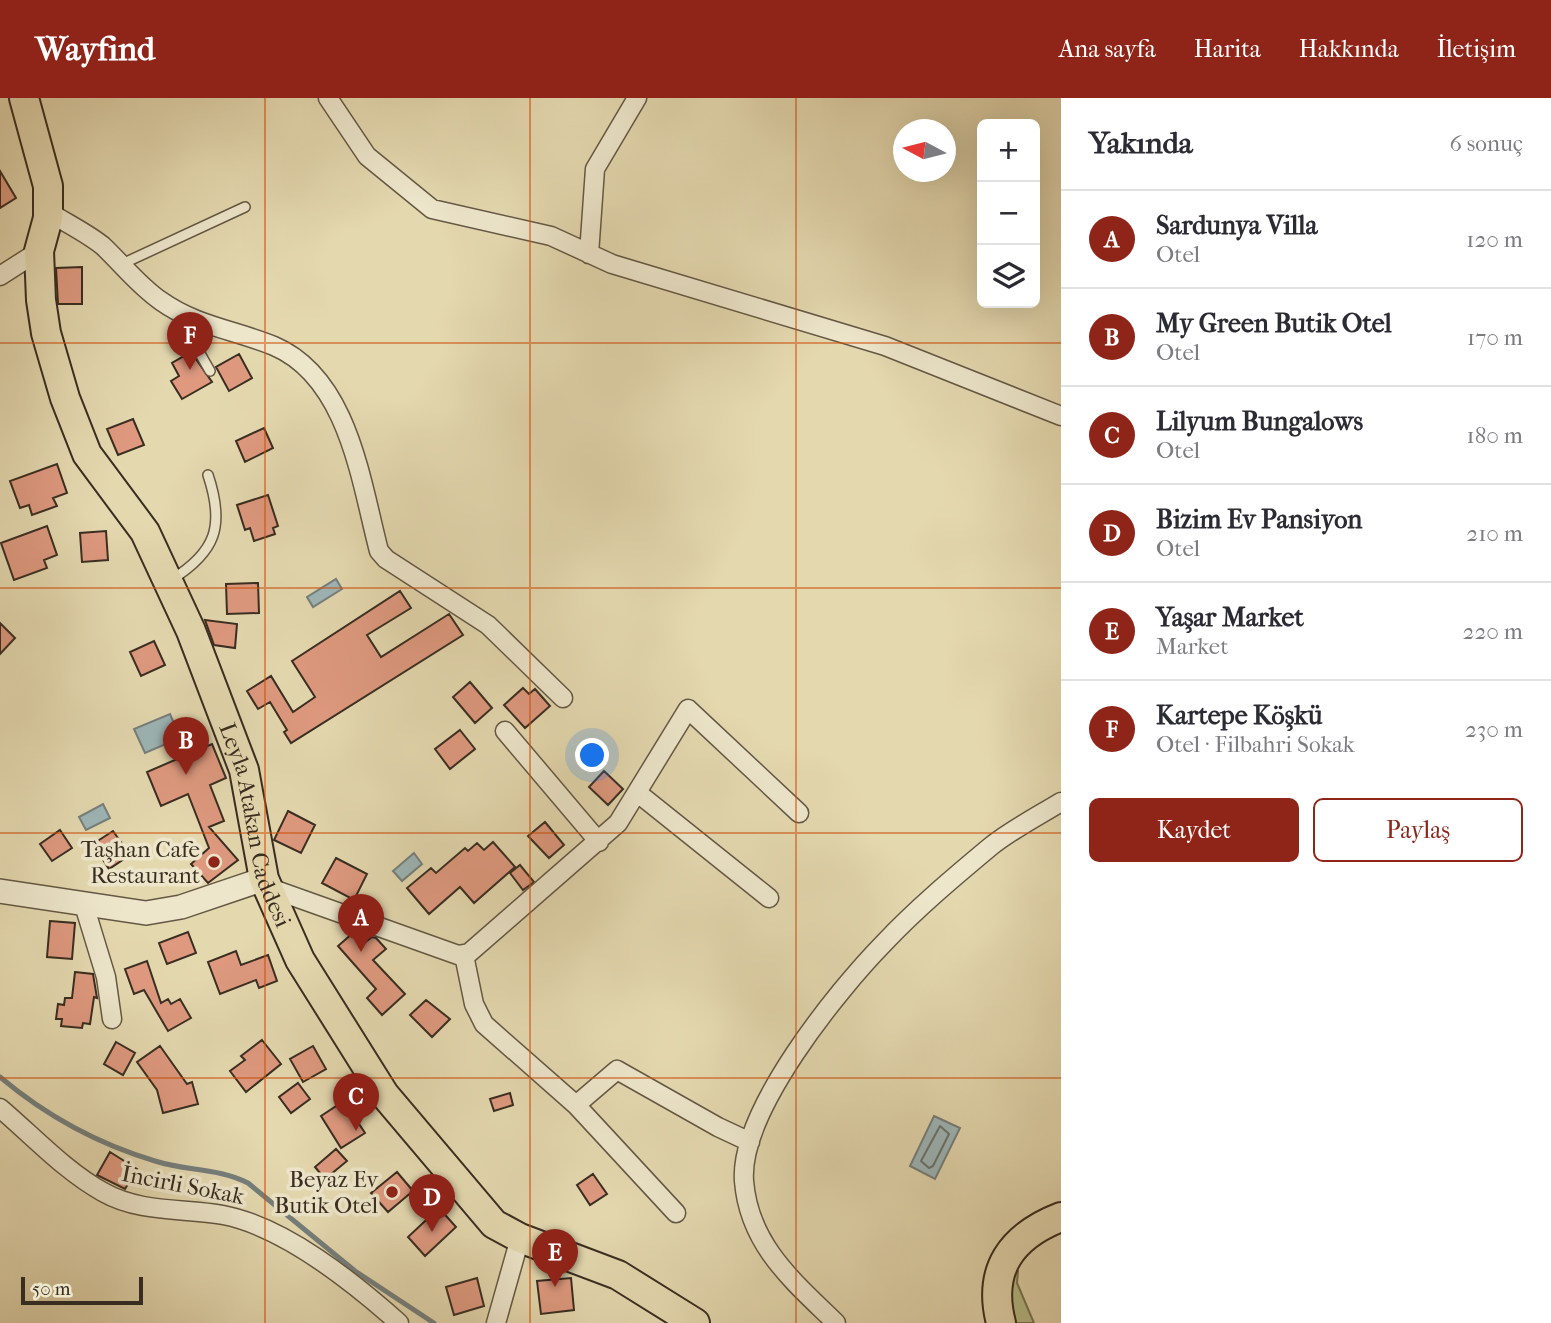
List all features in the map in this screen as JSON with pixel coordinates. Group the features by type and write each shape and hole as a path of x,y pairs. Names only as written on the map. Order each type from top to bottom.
{"main road":[{"name":"Leyla Atakan Caddesi","path":"23,98 48,186 49,212 39,251 41,300 46,333 76,430 87,454 145,532 169,581 220,701 244,770 266,883 315,985 384,1094 494,1224 520,1238 601,1267 637,1285 695,1323"},
{"path":"1001,1323 997,1298 999,1273 1013,1247 1035,1227 1061,1217"}],"street":[{"path":"328,98 367,156 432,209 551,236 612,264 885,346 1061,416"},
{"path":"589,254 595,169 637,98"},
{"path":"49,212 100,244 144,288 176,310 214,329 273,346 307,370 336,407 354,447 379,551 386,559 488,625 563,698"},
{"path":"0,276 39,251"},
{"path":"464,955 618,823 639,794 688,709 799,813"},
{"path":"505,731 599,842"},
{"path":"639,794 769,898"},
{"path":"836,1323 772,1259 760,1240 752,1220 744,1181 750,1142 784,1071 814,1027 883,943 992,845 1061,802"},
{"path":"0,891 133,913 163,911 266,883 464,955"},
{"path":"84,905 106,977 112,1019"},
{"path":"464,955 474,1004 484,1024 576,1105 676,1213"},
{"path":"576,1105 617,1070 718,1128 750,1142"},
{"name":"İncirli Sokak","path":"0,1108 82,1178 104,1193 132,1203 222,1215 260,1227 289,1242 349,1282 398,1323"},
{"path":"496,1323 520,1238"}],"lane":[{"path":"122,264 245,207"},
{"path":"176,310 210,371"},
{"path":"169,581 197,562 212,540 218,512 208,475"}],"green space":[{"path":"1010,1268 1018,1271 1017,1283 1034,1323 1009,1323"}],"water":[{"path":"336,579 342,589 313,607 307,597"},
{"path":"170,714 180,738 145,753 134,729"},
{"path":"103,804 110,818 86,830 79,817"},
{"path":"414,853 422,864 402,881 393,871"},
{"path":"934,1116 960,1128 935,1179 910,1166"}],"building":[{"path":"0,171 16,198 0,208"},
{"path":"82,267 82,304 58,304 56,268"},
{"path":"191,352 212,382 182,399 171,381 179,376 172,363"},
{"path":"239,354 252,378 229,391 216,367"},
{"path":"133,419 144,445 118,455 107,429"},
{"path":"264,428 273,448 245,462 236,441"},
{"path":"57,464 67,493 53,498 57,506 32,515 29,505 20,508 10,481"},
{"path":"268,495 278,526 273,528 275,534 254,541 250,528 245,530 237,505"},
{"path":"47,526 57,555 44,560 47,568 14,580 1,543"},
{"path":"106,531 108,560 82,562 80,533"},
{"path":"258,583 259,613 227,614 226,584"},
{"path":"400,591 411,608 367,635 381,657 449,614 463,635 291,743 284,732 287,730 270,702 258,709 247,691 271,676 293,712 315,697 292,661"},
{"path":"205,620 237,624 235,648 214,645"},
{"path":"0,623 15,638 0,654"},
{"path":"154,641 165,665 141,676 130,652"},
{"path":"470,682 492,708 475,723 453,697"},
{"path":"523,688 529,694 535,689 550,706 525,728 504,705"},
{"path":"460,730 475,749 450,769 435,749"},
{"path":"212,744 226,778 210,785 224,821 209,827 238,860 208,883 191,864 209,848 188,794 161,806 147,772"},
{"path":"604,771 623,789 608,805 589,787"},
{"path":"288,811 315,825 301,853 274,840"},
{"path":"545,822 564,845 549,858 528,836"},
{"path":"60,830 72,848 52,861 40,844"},
{"path":"113,831 130,855 109,869 93,844"},
{"path":"493,842 515,867 474,903 460,887 429,914 407,888 431,868 436,873 465,848 468,851 477,843 484,850"},
{"path":"336,858 367,874 354,900 322,883"},
{"path":"520,865 534,882 523,890 510,873"},
{"path":"50,921 75,923 72,959 47,957"},
{"path":"188,932 196,953 167,964 159,943"},
{"path":"353,933 363,944 372,937 376,938 386,949 373,960 405,994 382,1015 367,998 376,989 338,946"},
{"path":"236,951 241,965 268,955 277,981 259,988 256,980 220,994 208,962"},
{"path":"147,961 161,1003 168,999 171,1004 180,999 191,1018 168,1031 144,990 134,994 125,969"},
{"path":"75,972 93,974 97,998 94,997 90,1024 83,1023 82,1028 61,1026 62,1019 56,1019 58,1004 64,1005 65,998 72,998"},
{"path":"426,1000 450,1019 432,1037 410,1015"},
{"path":"262,1040 281,1064 246,1092 230,1071 245,1060 241,1056"},
{"path":"116,1042 135,1053 123,1075 104,1064"},
{"path":"160,1046 187,1084 192,1082 198,1104 163,1113 157,1090 137,1062"},
{"path":"313,1046 326,1069 303,1082 290,1059"},
{"path":"298,1083 310,1099 291,1113 279,1097"},
{"path":"510,1093 513,1105 494,1111 490,1099"},
{"path":"344,1101 365,1133 341,1148 321,1116"},
{"path":"336,1149 347,1161 325,1179 315,1167"},
{"path":"110,1152 137,1169 125,1189 97,1175"},
{"name":"Beyaz Ev Butik Otel","path":"397,1172 413,1191 388,1212 371,1193"},
{"path":"593,1174 607,1194 590,1205 577,1185"},
{"path":"439,1208 456,1227 425,1256 408,1237"},
{"path":"477,1278 484,1306 454,1315 446,1287"},
{"path":"571,1278 574,1310 541,1314 537,1281"}],"waterway":[{"path":"0,1077 54,1116 113,1146 155,1161 214,1172 248,1183 355,1271 434,1323"}],"place":[{"name":"Kartepe Köşkü","path":"190,370"},
{"name":"My Green Butik Otel","path":"186,775"},
{"name":"Taşhan Cafe Restaurant","path":"214,862"},
{"name":"Sardunya Villa","path":"361,952"},
{"name":"Lilyum Bungalows","path":"356,1131"},
{"name":"Beyaz Ev Butik Otel","path":"392,1192"},
{"name":"Bizim Ev Pansiyon","path":"432,1232"},
{"name":"Yaşar Market","path":"555,1287"}]}
